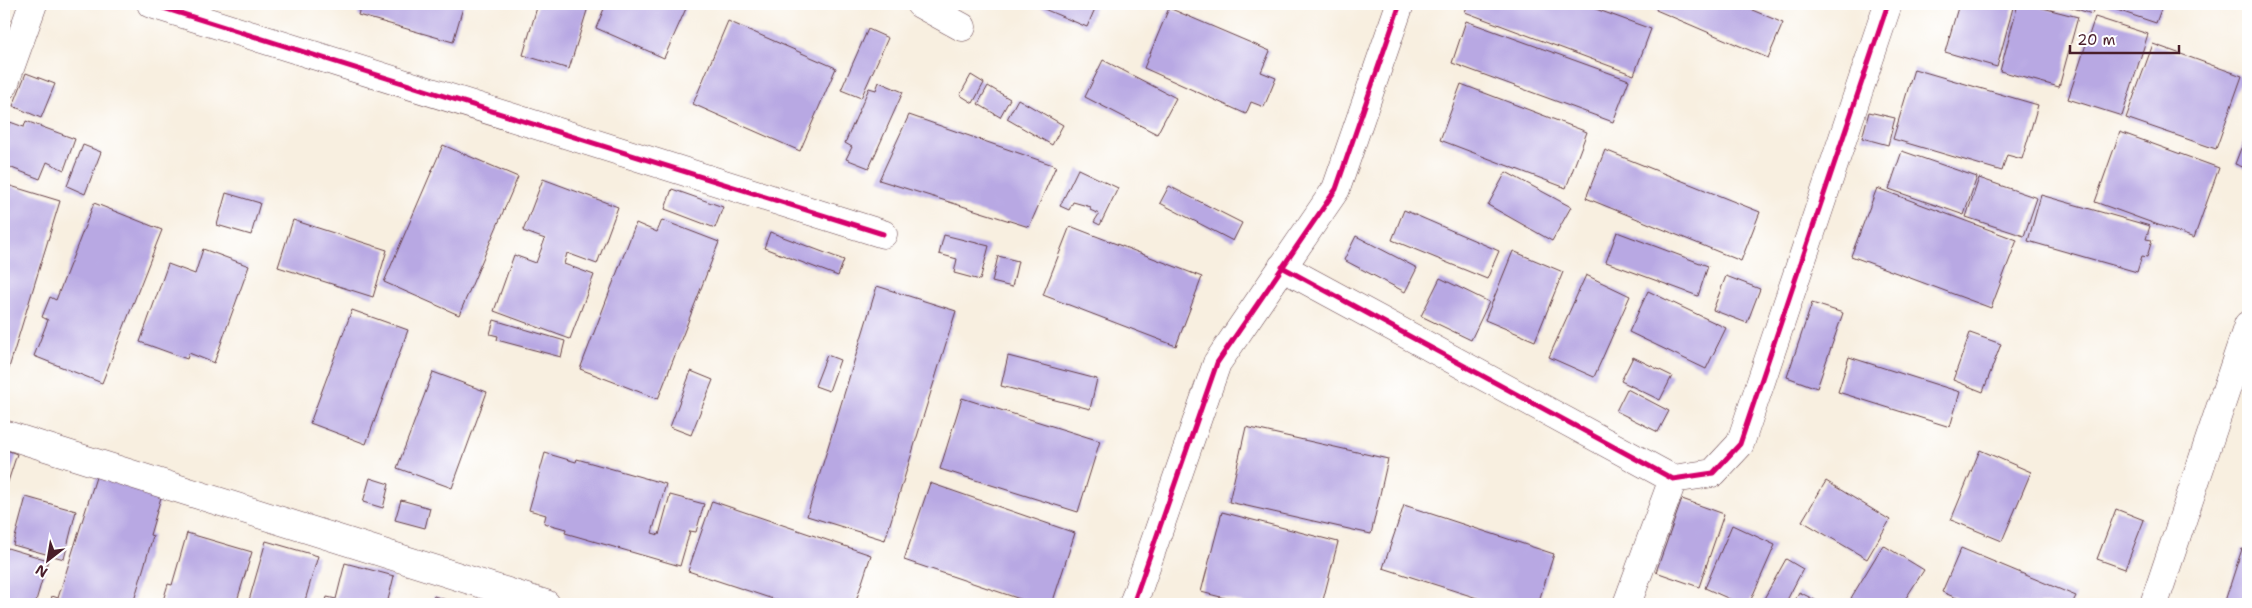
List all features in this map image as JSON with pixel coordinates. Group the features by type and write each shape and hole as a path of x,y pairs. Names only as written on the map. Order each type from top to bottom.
{"street":[{"path":"4,85 33,4"},
{"path":"151,4 884,234"},
{"path":"920,4 962,27"},
{"path":"1133,604 1217,363 1336,189 1400,4"},
{"path":"1282,267 1673,479 1713,473 1740,444 1888,4"},
{"path":"2154,604 2248,325"},
{"path":"4,434 546,604"},
{"path":"1627,604 1673,479"}],"building":[{"path":"361,4 464,4 453,42 358,15"},
{"path":"538,4 589,4 569,69 523,55"},
{"path":"606,4 688,4 664,58 596,28"},
{"path":"1032,4 1097,4 1087,27"},
{"path":"1468,4 1582,4 1651,29 1634,75 1465,12"},
{"path":"1658,4 1738,4 1783,23 1768,58 1656,10"},
{"path":"1959,4 2014,4 1997,67 1945,52"},
{"path":"2018,4 2027,4 2078,17 2059,87 2000,71"},
{"path":"2061,4 2095,4 2092,14"},
{"path":"2099,4 2163,4 2156,23"},
{"path":"1169,8 1270,51 1261,72 1276,78 1264,107 1251,102 1246,114 1144,68"},
{"path":"2095,17 2148,34 2122,116 2068,99"},
{"path":"728,21 836,68 800,151 693,104"},
{"path":"1466,21 1629,80 1613,122 1452,63"},
{"path":"868,29 888,38 861,98 841,90"},
{"path":"2153,44 2242,76 2216,149 2126,118"},
{"path":"1103,60 1176,98 1157,134 1085,97"},
{"path":"1914,69 2038,105 2022,159 2007,155 2002,171 1893,139"},
{"path":"26,73 55,84 41,118 13,106"},
{"path":"971,75 984,83 973,103 960,95"},
{"path":"879,82 903,92 869,168 846,159 852,147 845,143 869,88 876,90"},
{"path":"1461,84 1587,132 1566,188 1440,140"},
{"path":"988,86 1010,99 1000,117 978,104"},
{"path":"1018,99 1063,125 1052,145 1007,119"},
{"path":"1869,112 1895,118 1888,145 1862,138"},
{"path":"909,115 1056,166 1029,227 879,180"},
{"path":"26,121 75,139 64,170 47,162 40,179 4,165 4,138 10,122 24,127"},
{"path":"2248,130 2248,169 2235,164"},
{"path":"2120,132 2219,168 2194,238 2095,202"},
{"path":"83,145 101,152 85,194 67,186"},
{"path":"443,145 518,177 459,315 384,282"},
{"path":"1605,150 1760,212 1741,261 1586,198"},
{"path":"1902,151 1977,177 1964,215 1889,189"},
{"path":"1078,169 1118,188 1100,225 1094,222 1099,214 1090,210 1091,207 1073,202 1069,210 1060,206"},
{"path":"1506,172 1571,207 1552,241 1488,205"},
{"path":"1979,178 2037,198 2024,236 1966,217"},
{"path":"543,179 618,207 597,264 567,253 564,264 594,275 570,339 494,311 514,255 536,263 545,239 523,231"},
{"path":"4,184 60,201 8,371 4,370"},
{"path":"1169,186 1242,223 1233,241 1160,203"},
{"path":"1877,188 2017,240 1991,308 1851,256"},
{"path":"672,189 723,207 715,228 665,209"},
{"path":"226,193 260,203 251,235 217,225"},
{"path":"2041,195 2150,226 2146,239 2152,240 2147,257 2142,256 2137,272 2028,241"},
{"path":"94,203 162,230 102,383 34,356 48,320 42,317 50,297 56,300"},
{"path":"1404,210 1499,251 1487,279 1392,240"},
{"path":"293,220 387,250 373,297 278,267"},
{"path":"662,220 719,242 658,399 580,369 636,223 657,232"},
{"path":"1070,226 1202,277 1176,346 1043,295"},
{"path":"770,232 844,260 838,276 764,248"},
{"path":"1617,232 1708,266 1698,296 1606,262"},
{"path":"944,235 989,246 980,280 954,273 957,259 939,254"},
{"path":"1356,236 1417,268 1405,292 1344,260"},
{"path":"203,249 249,266 214,363 189,353 187,359 140,342 168,264 195,274"},
{"path":"1513,251 1563,272 1535,341 1485,320"},
{"path":"998,256 1018,261 1012,287 992,282"},
{"path":"1586,275 1630,296 1594,377 1549,357"},
{"path":"1726,276 1760,289 1747,323 1713,310"},
{"path":"1440,278 1489,302 1471,340 1421,316"},
{"path":"877,286 956,311 885,540 807,516"},
{"path":"1648,291 1726,328 1706,369 1629,332"},
{"path":"1812,303 1843,313 1817,388 1787,377"},
{"path":"352,310 408,330 366,444 310,423"},
{"path":"494,320 565,341 561,357 497,340 498,336 490,334"},
{"path":"1970,333 2001,344 1983,392 1953,380"},
{"path":"827,355 840,360 829,391 815,386"},
{"path":"1008,356 1097,379 1090,409 1001,386"},
{"path":"1633,357 1672,376 1660,400 1621,381"},
{"path":"1849,357 1960,392 1950,427 1838,392"},
{"path":"691,371 713,380 691,435 670,427"},
{"path":"433,372 487,392 452,488 397,468"},
{"path":"1627,389 1669,411 1658,432 1616,411"},
{"path":"962,398 1100,441 1078,512 940,469"},
{"path":"1246,427 1388,459 1371,534 1229,502"},
{"path":"4,449 17,454 4,494"},
{"path":"1980,450 2031,472 2002,541 1951,520"},
{"path":"545,453 576,462 577,459 666,484 652,533 659,535 670,495 704,504 696,532 690,531 680,566 565,533 566,529 544,523 546,515 529,510"},
{"path":"97,474 162,494 150,535 153,536 133,604 50,604 52,596 58,598"},
{"path":"370,478 389,484 383,508 363,502"},
{"path":"1826,481 1890,520 1867,559 1802,521"},
{"path":"930,483 1075,533 1052,604 1035,604 904,560"},
{"path":"26,497 76,511 64,559 13,545"},
{"path":"1682,499 1724,514 1699,587 1656,572"},
{"path":"401,500 430,508 425,528 395,520"},
{"path":"712,501 871,555 855,604 788,604 688,571"},
{"path":"1404,505 1554,554 1538,604 1496,604 1383,568"},
{"path":"2116,509 2144,520 2125,569 2097,559"},
{"path":"1222,512 1338,542 1322,604 1248,604 1201,592"},
{"path":"1732,525 1775,545 1749,604 1741,604 1705,588"},
{"path":"187,533 252,552 236,604 162,604 168,584 172,585"},
{"path":"266,541 318,556 304,604 248,604"},
{"path":"1883,545 1924,570 1902,604 1861,604 1851,598"},
{"path":"4,547 48,560 35,604 4,604"},
{"path":"1961,548 2076,596 2072,604 1971,604 1942,592"},
{"path":"2242,549 2248,551 2248,604 2224,604"},
{"path":"1786,559 1803,569 1785,604 1761,604"},
{"path":"345,563 394,576 387,604 325,604 327,597 336,599"},
{"path":"1799,592 1823,604 1793,604"},
{"path":"434,596 459,604 431,604"}],"cycle path":[{"path":"151,4 883,234"},
{"path":"1133,604 1217,363 1336,189 1400,4"},
{"path":"1282,267 1673,479 1713,473 1740,444 1888,4"}]}
